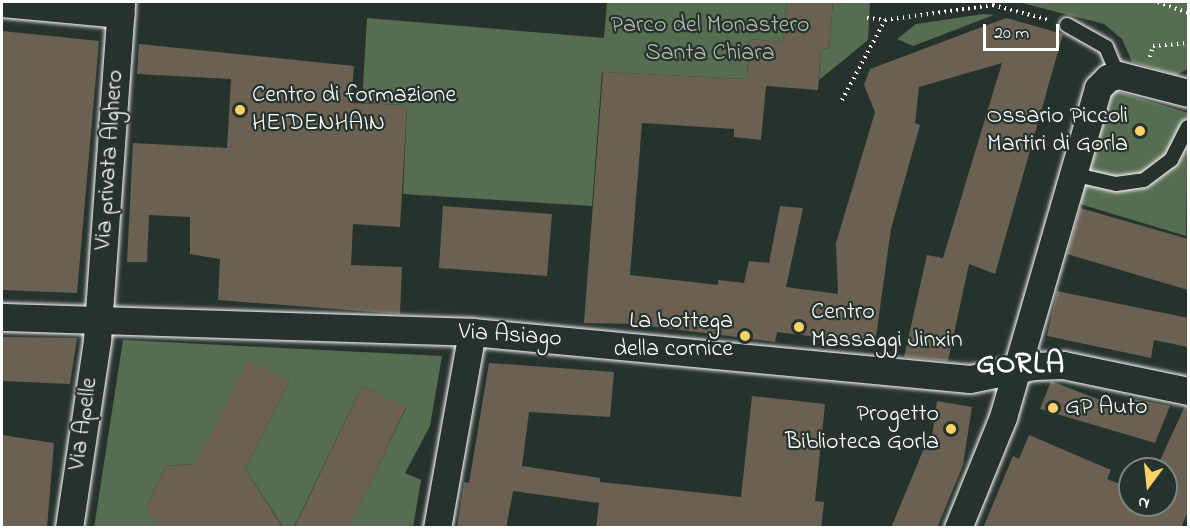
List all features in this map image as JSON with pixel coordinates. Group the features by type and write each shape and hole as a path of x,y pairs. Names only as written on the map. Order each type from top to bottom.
{"street":[{"path":"2,3 121,8"},
{"name":"Via privata Alghero","path":"98,319 121,8"},
{"path":"958,528 994,442 1095,93 1104,81 1131,78 1188,93"},
{"name":"Via Asiago","path":"2,317 472,332 959,378 1063,365 1188,391"},
{"name":"Via Apelle","path":"69,528 98,319"},
{"path":"436,528 472,332"}],"lane":[{"path":"1067,25 1106,47 1131,78"},
{"path":"1069,186 1144,180 1167,165 1188,127"}],"path":[{"path":"1158,2 1188,13"},
{"path":"867,18 885,20 993,5 1067,25"},
{"path":"842,100 885,20"},
{"path":"1131,78 1153,46 1188,43"}],"green space":[{"name":"Parco del Monastero Santa Chiara","path":"607,2 787,2 783,42 749,39 747,79 602,72 592,206 403,194 407,105 362,103 367,18 604,38"},
{"path":"833,2 870,2 868,40 819,80 821,48 829,49"},
{"path":"1018,2 1188,3 1188,69 1176,75 1132,62 1122,39 1104,24"},
{"path":"984,14 994,15 913,46 897,39 916,24"},
{"path":"1113,90 1188,113 1186,236 1080,204"},
{"path":"123,340 442,356 430,426 405,473 421,480 413,527 349,527 406,408 362,386 294,527 283,527 245,469 289,381 248,361 206,463 166,466 146,507 159,527 94,528"}],"building":[{"path":"787,2 833,2 829,49 821,48 818,90 766,86 761,140 734,137 734,129 642,123 630,275 718,285 718,280 744,283 749,261 769,263 780,206 803,208 786,287 838,294 836,243 875,112 864,85 870,69 1006,18 1063,34 995,274 969,264 948,361 904,357 927,255 943,258 1002,63 919,87 915,123 920,125 891,229 875,344 777,332 775,342 632,324 584,323 603,72 747,79 749,39 783,42"},
{"path":"2,31 99,41 77,293 2,290"},
{"path":"139,44 354,66 351,103 407,105 400,227 353,224 351,265 402,267 400,314 218,300 220,259 190,254 190,217 149,215 147,262 127,262 133,143 227,148 231,79 137,74"},
{"path":"443,206 552,214 547,276 439,268"},
{"path":"1080,208 1188,239 1188,290 1067,254"},
{"path":"1057,291 1188,318 1188,347 1154,340 1151,358 1047,336"},
{"path":"2,337 77,338 70,384 2,381"},
{"path":"248,360 289,381 245,469 283,528 159,528 146,507 166,466 195,464"},
{"path":"489,363 614,372 610,417 529,412 522,466 600,478 600,482 741,497 752,396 825,404 815,501 824,502 821,528 596,528 599,503 513,491 506,528 457,528 464,482 469,483"},
{"path":"1051,381 1131,412 1135,399 1170,406 1155,443 1040,409"},
{"path":"362,386 406,407 349,528 294,528"},
{"path":"937,401 972,407 963,465 937,528 891,528 924,448 930,451"},
{"path":"1185,406 1188,406 1188,511 1181,528 983,528 1013,456 1019,459 1029,435 1111,470 1107,479 1118,483 1118,517 1178,517 1178,457 1162,457"},
{"path":"2,435 54,443 47,528 2,528"}],"place":[{"name":"Centro di formazione HEIDENHAIN","path":"240,110"},
{"name":"Ossario Piccoli Martiri di Gorla","path":"1140,131"},
{"name":"Centro Massaggi Jinxin","path":"799,327"},
{"name":"La bottega della cornice","path":"745,336"},
{"name":"GP Auto","path":"1053,408"},
{"name":"Progetto Biblioteca Gorla","path":"951,429"}],"district":[{"name":"GORLA","path":"1021,365"}]}
